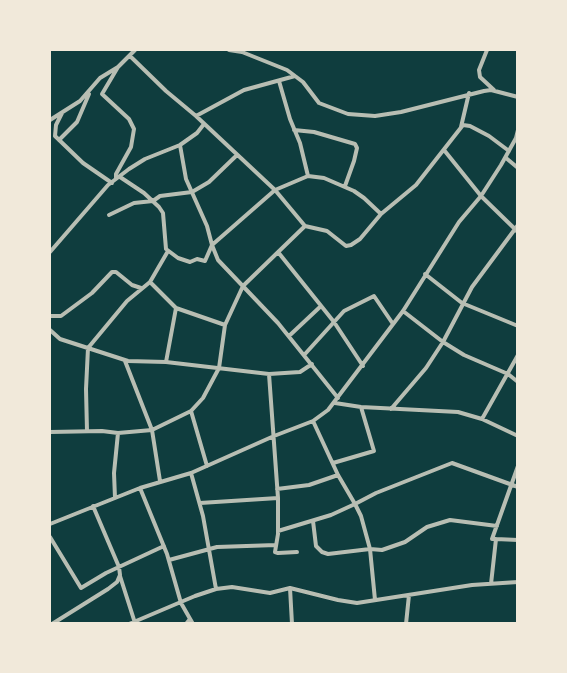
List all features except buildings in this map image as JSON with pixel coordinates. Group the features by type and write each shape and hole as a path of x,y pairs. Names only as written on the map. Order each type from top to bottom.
{"street":[{"path":"50,120 89,93 100,78 118,67 135,50"},
{"path":"229,50 242,52 296,75 319,103 348,114 375,116 401,112 484,91 518,98"},
{"path":"487,50 479,70 480,77 497,92"},
{"path":"130,56 275,190 305,226 327,231 346,246 360,239 381,214 416,185 460,128 469,93"},
{"path":"116,180 116,174 131,147 134,129 129,119 102,94 118,67"},
{"path":"196,116 244,90 296,75"},
{"path":"279,81 308,176"},
{"path":"59,140 77,122 89,93"},
{"path":"62,112 54,133 59,140 83,164 137,187 153,201 163,213 164,243 168,251 190,262 197,259 205,261 212,246 275,190 308,176 324,178 345,186 364,198 381,214"},
{"path":"50,252 67,230 116,180 145,159 180,146 197,133 204,124"},
{"path":"460,128 470,126 509,151"},
{"path":"294,130 314,132 355,144 357,148 354,161 345,186"},
{"path":"50,524 140,488 191,473 313,421 334,403 403,311 424,274 459,222 481,196 506,158 518,130"},
{"path":"180,146 186,179 207,226 218,260 305,354 338,398"},
{"path":"391,409 416,380 442,342 462,303 516,228 481,196 444,150"},
{"path":"110,215 134,203 153,201 160,196 192,192 209,182 237,155"},
{"path":"506,158 518,168"},
{"path":"50,432 118,433 152,430 191,411 203,398 219,368 225,325 243,286 305,226"},
{"path":"87,431 88,348 119,310 150,282 168,251"},
{"path":"278,252 333,322 363,366"},
{"path":"50,316 61,316 92,292 112,272 116,272 132,285 142,288"},
{"path":"424,274 462,303 518,326"},
{"path":"150,282 176,308 225,325"},
{"path":"305,354 344,311 374,296 393,324"},
{"path":"289,336 321,306"},
{"path":"166,362 176,308"},
{"path":"403,311 442,342 464,355 508,374 518,382"},
{"path":"50,330 60,339 125,361 166,362 269,374 300,372 312,364"},
{"path":"482,418 518,355"},
{"path":"125,361 152,430 160,481"},
{"path":"269,374 278,498 278,531 275,552 278,554 297,552"},
{"path":"334,403 391,409 458,411 482,418 518,436"},
{"path":"333,463 374,451 361,407"},
{"path":"191,411 207,466"},
{"path":"313,421 338,475 361,516 370,549 375,600"},
{"path":"115,498 114,472 118,433"},
{"path":"278,531 314,521 452,463 518,487"},
{"path":"518,466 492,539 518,540"},
{"path":"191,473 200,503 216,589"},
{"path":"277,489 309,485 338,475"},
{"path":"140,488 169,560 181,603 191,621 186,624"},
{"path":"200,503 278,498"},
{"path":"93,506 119,567 133,623 216,589 232,587 270,593 290,588 357,603 518,582"},
{"path":"314,521 316,546 328,554 370,549 382,550 400,545 427,527 450,520 497,526"},
{"path":"50,537 81,588 164,546"},
{"path":"491,584 496,539"},
{"path":"169,560 208,549 241,545 276,545"},
{"path":"52,624 117,582 120,575"},
{"path":"290,588 292,624"},
{"path":"406,624 409,595"}]}
